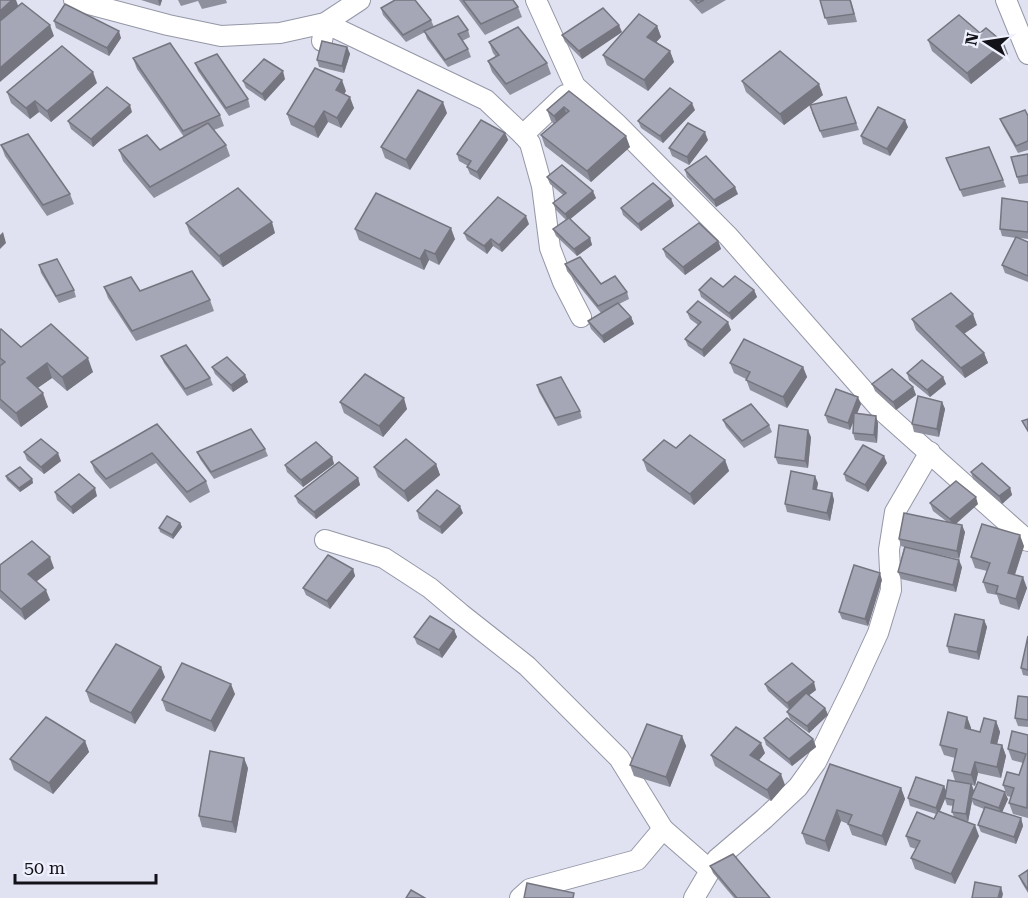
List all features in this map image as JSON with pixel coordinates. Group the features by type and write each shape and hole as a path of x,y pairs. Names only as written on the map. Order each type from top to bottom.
{"street":[{"path":"74,0 168,25 221,36 323,32 486,100 530,143 542,186 550,248 581,317"},
{"path":"323,32 360,0"},
{"path":"536,0 575,86 618,125 729,237 880,409 1028,541"},
{"path":"1006,0 1028,54"},
{"path":"523,135 575,86"},
{"path":"694,898 717,859 798,787 816,762 878,633 891,590 889,550 895,512 930,452"},
{"path":"325,540 384,558 430,588 527,666 619,758 663,829 710,870"},
{"path":"520,898 530,889 637,860 663,829"}],"building":[{"path":"0,0 12,0 0,11"},
{"path":"395,0 415,0 431,20 403,35 381,8"},
{"path":"463,0 513,0 518,7 481,24"},
{"path":"820,0 850,0 854,14 825,18"},
{"path":"22,3 50,25 0,68 0,21"},
{"path":"65,4 119,31 107,48 54,21"},
{"path":"603,8 619,25 579,51 562,35"},
{"path":"639,14 657,26 647,37 670,51 644,80 603,55"},
{"path":"959,15 980,33 986,28 1004,43 967,73 928,40"},
{"path":"458,16 468,30 458,34 468,49 445,60 424,31"},
{"path":"518,27 547,63 506,84 488,61 499,55 489,42"},
{"path":"322,41 347,47 342,66 317,60"},
{"path":"170,43 220,115 183,131 133,58"},
{"path":"62,46 93,72 47,111 35,101 26,108 7,92"},
{"path":"780,51 819,84 780,114 742,81"},
{"path":"217,54 248,99 226,108 195,63"},
{"path":"264,59 283,71 262,94 243,81"},
{"path":"315,68 342,80 336,90 350,97 337,118 324,111 314,127 287,114"},
{"path":"107,87 130,105 91,139 68,121"},
{"path":"670,88 692,103 660,136 638,121"},
{"path":"418,90 443,102 406,160 381,147"},
{"path":"569,91 626,136 587,171 541,135 569,111 564,107 554,116 547,110"},
{"path":"846,97 856,123 820,131 810,105"},
{"path":"878,107 905,120 887,149 861,136"},
{"path":"1025,110 1028,116 1028,141 1016,146 1000,119"},
{"path":"481,120 505,133 477,172 467,167 471,161 457,154"},
{"path":"208,123 226,145 150,187 119,150 147,135 160,150"},
{"path":"688,123 705,132 687,157 669,148"},
{"path":"28,134 70,194 43,205 1,145"},
{"path":"989,147 1003,180 960,190 946,158"},
{"path":"1028,154 1028,175 1017,177 1011,157"},
{"path":"706,156 735,187 714,200 685,170"},
{"path":"562,165 593,191 565,214 553,203 566,193 547,177"},
{"path":"653,183 671,199 638,224 621,208"},
{"path":"238,188 272,222 219,256 186,223"},
{"path":"376,193 451,228 435,254 425,250 420,259 355,229"},
{"path":"498,197 526,216 499,245 491,239 484,246 464,233"},
{"path":"1002,198 1028,202 1028,232 1000,229"},
{"path":"569,218 590,238 574,249 553,229"},
{"path":"699,223 718,241 683,267 663,249"},
{"path":"1016,237 1028,242 1028,276 1002,265"},
{"path":"580,257 601,284 615,276 627,292 598,306 565,264"},
{"path":"57,259 74,290 56,296 39,265"},
{"path":"192,271 210,300 132,331 104,287 131,277 140,291"},
{"path":"735,276 754,290 729,313 699,290 711,278 723,287"},
{"path":"951,293 973,314 956,326 984,353 961,368 912,319"},
{"path":"698,301 728,322 702,350 685,339 701,322 687,312"},
{"path":"618,303 631,317 602,336 588,321"},
{"path":"51,324 88,358 62,377 47,363 27,378 43,393 16,413 0,399 0,366 5,362 0,358 0,330 21,347"},
{"path":"744,339 803,367 783,397 746,380 750,372 730,363"},
{"path":"186,345 210,378 185,389 161,356"},
{"path":"227,357 245,375 231,385 212,367"},
{"path":"922,360 943,377 927,390 907,373"},
{"path":"892,369 913,387 893,402 872,384"},
{"path":"365,374 404,398 379,426 340,402"},
{"path":"561,377 580,411 555,418 537,385"},
{"path":"836,389 858,397 848,423 825,415"},
{"path":"918,396 942,402 937,429 912,424"},
{"path":"751,404 769,425 742,441 723,420"},
{"path":"854,413 876,416 874,435 853,433"},
{"path":"1028,419 1028,431 1022,421"},
{"path":"157,424 206,481 187,492 152,453 106,479 91,462"},
{"path":"779,425 808,430 805,461 775,457"},
{"path":"251,429 265,449 211,472 197,452"},
{"path":"690,435 725,460 690,494 643,460 664,440 676,448"},
{"path":"41,439 58,453 41,467 24,452"},
{"path":"406,439 436,464 404,491 374,467"},
{"path":"316,442 332,457 301,480 285,465"},
{"path":"863,445 884,456 865,485 844,474"},
{"path":"339,462 358,478 314,512 295,496"},
{"path":"982,463 1010,488 999,496 971,472"},
{"path":"20,467 32,479 19,488 6,476"},
{"path":"791,471 815,476 813,489 832,493 827,513 785,504"},
{"path":"79,474 95,488 71,507 55,492"},
{"path":"956,481 976,497 950,519 930,503"},
{"path":"437,490 460,506 440,527 417,511"},
{"path":"904,513 962,525 957,551 899,539"},
{"path":"167,516 180,523 172,535 159,528"},
{"path":"982,524 1020,535 1008,573 1023,577 1016,599 996,593 998,586 983,582 990,563 971,557"},
{"path":"32,541 50,557 28,574 46,590 21,609 0,590 0,565"},
{"path":"905,547 959,560 953,585 898,572"},
{"path":"328,555 353,569 327,601 303,588"},
{"path":"854,565 880,573 865,619 839,612"},
{"path":"955,614 984,620 977,652 947,646"},
{"path":"430,616 454,630 439,650 414,637"},
{"path":"1028,636 1028,670 1021,668"},
{"path":"116,644 161,667 131,713 86,691"},
{"path":"182,663 231,684 211,721 162,700"},
{"path":"792,663 814,682 787,703 765,684"},
{"path":"806,693 825,708 807,726 787,712"},
{"path":"1018,696 1028,697 1028,720 1015,718"},
{"path":"948,712 967,717 965,728 980,732 984,718 996,721 991,743 1002,745 997,767 975,762 971,775 952,771 957,749 940,745"},
{"path":"46,717 85,741 49,783 10,759"},
{"path":"787,718 813,739 789,759 764,738"},
{"path":"647,724 682,736 666,777 630,765"},
{"path":"736,727 761,743 750,755 781,774 767,790 711,755"},
{"path":"1012,731 1028,735 1027,808 1009,803 1014,788 1003,785 1007,772 1019,775 1026,754 1008,749"},
{"path":"210,751 244,758 232,822 199,816"},
{"path":"830,764 901,788 882,836 848,824 852,815 837,810 825,841 802,833"},
{"path":"916,777 944,786 936,808 908,798"},
{"path":"948,780 971,784 966,814 952,812 954,800 945,798"},
{"path":"978,782 1005,792 999,808 971,798"},
{"path":"985,807 1021,818 1014,837 978,825"},
{"path":"938,811 975,825 951,874 911,858 920,841 906,836 917,812 934,819"},
{"path":"733,854 770,898 737,898 710,866"},
{"path":"1028,870 1028,890 1019,876"},
{"path":"975,882 1001,887 998,898 972,898"},
{"path":"527,883 574,893 573,898 524,898"},
{"path":"411,890 425,898 406,898"}]}
